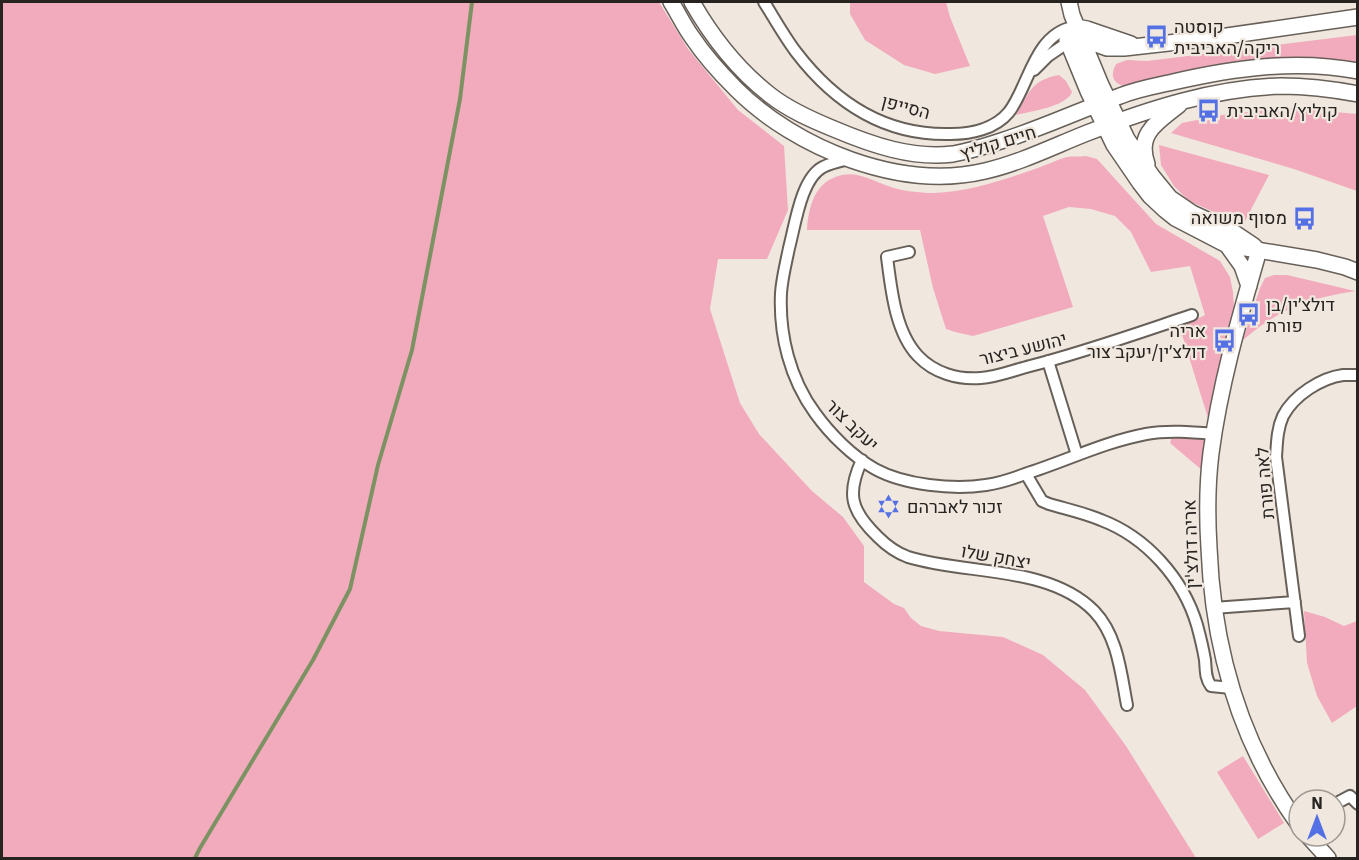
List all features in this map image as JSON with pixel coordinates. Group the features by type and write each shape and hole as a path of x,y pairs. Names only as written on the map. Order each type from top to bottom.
{"street":[{"name":"חיים קוליץ","path":"671,2 692,38 718,69 752,103 783,126 819,146 850,159 915,175 960,176 986,171 1153,109 1229,91 1283,86 1358,94"},
{"name":"חיים קוליץ","path":"692,2 707,28 725,50 770,95 794,111 860,140 891,150 912,153 952,154 970,150 1028,132 1123,94 1186,79 1256,67 1304,65 1358,71"},
{"name":"הסייפן","path":"764,2 795,51 823,83 869,117 901,129 923,134 964,134 998,123 1008,113 1037,57 1047,43 1065,30 1075,36 1048,56 1028,77"},
{"path":"1069,2 1075,36 1131,170 1161,207 1175,218 1227,245 1317,260 1358,272"},
{"path":"1075,36 1107,48 1164,45 1358,16"},
{"path":"1075,36 1099,80"},
{"path":"1102,103 1099,80 1100,68 1105,58 1116,50 1132,47"},
{"path":"1152,176 1145,161 1144,140 1158,122 1184,101"},
{"path":"1112,124 1127,139 1170,198 1192,213 1233,232 1259,250"},
{"name":"יעקב צור","path":"850,159 822,167 808,182 784,271 781,294 782,324 786,352 796,381 808,404 823,424 862,460 875,469 895,477 938,485 985,485 1026,474 1103,445 1148,434 1191,432 1214,434"},
{"path":"1227,245 1242,266 1249,286"},
{"name":"אריה דולצ'ין","path":"1259,250 1226,372 1214,434 1208,484 1207,521 1214,608 1222,655 1231,688 1247,731 1287,807"},
{"name":"יהושע ביצור","path":"909,252 887,257 893,298 904,333 917,356 932,369 950,376 982,378 1048,361 1192,315"},
{"path":"1048,361 1077,454"},
{"name":"לאה פורת","path":"1299,636 1276,457 1277,435 1283,416 1306,390 1343,375 1358,375"},
{"name":"יצחק שלו","path":"862,460 853,484 853,498 858,514 868,528 884,543 905,556 915,559 1029,578 1077,597 1095,612 1109,633 1117,655 1127,705"},
{"path":"1026,474 1042,501 1100,519 1119,528 1135,538 1157,558 1179,584 1194,614 1207,680 1211,686 1231,688"},
{"path":"1214,608 1295,603"}],"shaded area":[{"path":"2,2 659,2 688,49 738,110 784,146 788,210 767,259 718,259 710,309 740,403 759,434 812,491 843,517 864,546 864,582 894,604 904,608 921,626 939,631 1003,637 1043,655 1085,690 1126,746 1196,858 2,858"},
{"path":"850,2 946,2 970,66 935,74 904,65 865,40 850,14"},
{"path":"1357,35 1357,65 1296,60 1130,88 1117,83 1113,77 1116,64 1127,60 1147,61"},
{"path":"1059,75 1066,81 1072,92 1068,97 1056,105 1016,115 1028,94 1037,84 1042,80"},
{"path":"1290,108 1357,114 1357,191 1294,169 1171,133 1182,123 1227,114"},
{"path":"1159,145 1269,175 1244,223 1189,201 1174,186 1161,165"},
{"path":"1086,156 1097,159 1156,224 1220,261 1230,277 1234,308 1208,418 1180,328 1205,315 1190,266 1151,272 1131,232 1115,216 1091,209 1069,207 1043,216 1073,307 973,336 946,329 933,288 920,230 807,230 810,208 816,194 825,183 839,176 847,174 860,176 893,188 911,191 947,192 996,182 1067,157"},
{"path":"1287,275 1355,291 1295,306 1270,320 1243,340 1260,288 1265,278"},
{"path":"1172,437 1208,437 1203,471 1170,443"},
{"path":"1304,611 1344,626 1357,621 1357,706 1332,723 1317,696 1307,663"},
{"path":"1243,756 1284,823 1258,839 1217,772"}],"waterway":[{"path":"195,858 313,660 350,589 378,465 412,350 460,99 472,2"}],"place":[{"name":"קוסטה ריקה/האביבית","path":"1156,37"},
{"name":"קוליץ/האביבית","path":"1209,111"},
{"name":"מסוף משואה","path":"1305,218"},
{"name":"דולצ׳ין/בן פורת","path":"1248,315"},
{"name":"אריה דולצ׳ין/יעקב צור","path":"1224,341"},
{"name":"זכור לאברהם","path":"889,507"}]}
